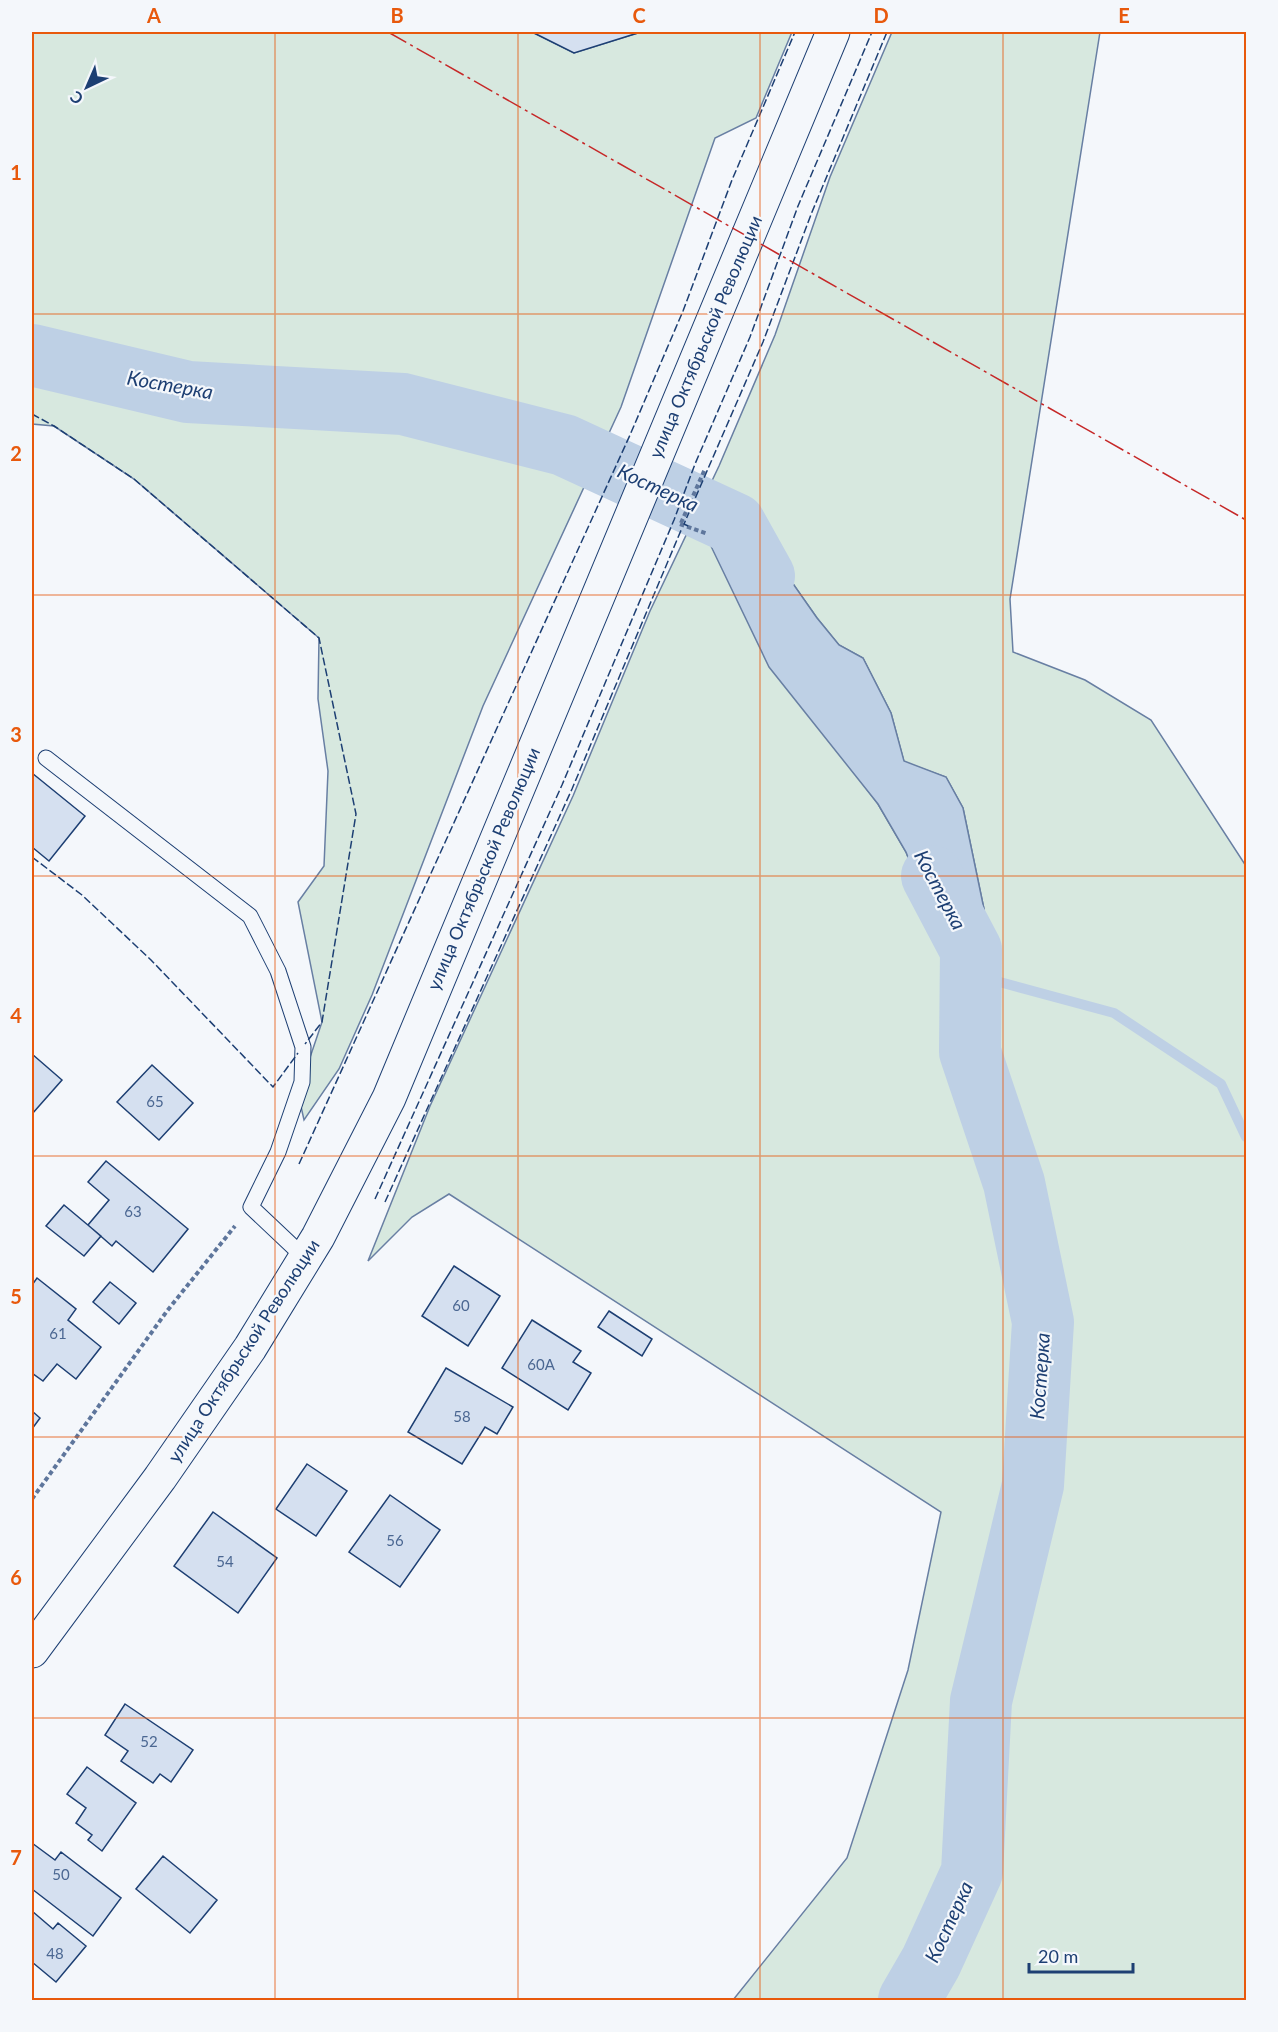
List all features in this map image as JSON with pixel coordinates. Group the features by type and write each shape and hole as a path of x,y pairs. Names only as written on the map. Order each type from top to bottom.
{"main road":[{"name":"улица Октябрьской Революции","path":"32,1651 160,1478 250,1348 318,1238 389,1098 833,32"}],"lane":[{"path":"46,758 250,916 278,970 303,1047 302,1082 278,1152 251,1207 305,1258"}],"path":[{"path":"705,469 681,524 708,534"},
{"path":"32,1499 166,1311 251,1207"}],"shaded area":[{"path":"32,32 532,32 574,53 641,32 792,32 756,118 715,138 621,407 483,706 372,995 339,1069 304,1120 298,1093 322,1022 298,902 324,866 328,771 318,699 319,638 134,479 54,426 32,424"},
{"path":"892,32 1100,32 1010,599 1013,652 1085,680 1151,720 1246,866 1246,2000 733,2000 847,1858 908,1670 941,1512 449,1194 412,1217 368,1261 430,1106 573,796 650,611 719,466 775,335 830,177","holes":["716,495 742,511 817,618 839,645 863,658 891,713 904,762 946,777 963,808 984,909 925,901 906,852 878,804 842,756 708,534"]}],"water":[{"path":"715,495 742,511 817,618 839,645 863,658 891,713 904,761 946,777 963,808 984,909 971,950 957,942 925,901 906,852 878,804 769,667 708,540"}],"building":[{"path":"532,32 641,32 574,53"},
{"path":"32,773 85,816 49,861 32,847"},
{"path":"32,1054 62,1080 32,1114"},
{"path":"152,1065 193,1103 159,1140 117,1102"},
{"path":"106,1161 188,1229 153,1272 116,1241 112,1246 88,1225 109,1200 88,1182"},
{"path":"64,1205 101,1236 84,1256 46,1226"},
{"path":"454,1266 500,1296 468,1346 422,1316"},
{"path":"37,1278 76,1309 68,1320 101,1347 76,1379 57,1364 43,1381 32,1373 32,1285"},
{"path":"110,1282 136,1303 119,1324 93,1302"},
{"path":"609,1311 652,1339 642,1356 598,1327"},
{"path":"532,1320 581,1351 573,1362 591,1373 568,1410 502,1368"},
{"path":"446,1368 513,1407 497,1434 485,1427 462,1464 408,1432"},
{"path":"32,1411 40,1418 32,1429"},
{"path":"307,1464 347,1491 316,1536 276,1509"},
{"path":"390,1495 440,1530 400,1587 349,1552"},
{"path":"213,1512 277,1558 238,1613 174,1566"},
{"path":"125,1704 193,1750 171,1782 160,1774 153,1783 121,1761 128,1751 105,1735"},
{"path":"87,1767 136,1803 102,1851 88,1840 92,1835 76,1823 86,1808 67,1794"},
{"path":"32,1843 55,1860 61,1852 121,1898 93,1936 32,1889"},
{"path":"163,1856 217,1900 190,1933 136,1889"},
{"path":"32,1911 53,1929 58,1923 86,1946 56,1982 32,1962"}],"waterway":[{"name":"Костерка","path":"32,355 188,392 403,404 564,445 735,524 764,576"},
{"name":"Костерка","path":"909,2000 931,1962 972,1872 981,1701 1033,1485 1043,1322 1014,1183 970,1052 971,950 932,876"},
{"path":"970,974 1114,1013 1221,1084 1246,1137"}],"fence":[{"path":"299,1164 630,435 683,311 732,180 795,32"},
{"path":"375,1199 562,785 750,337 798,206 872,32"},
{"path":"688,526 684,524 763,342 812,212 887,32"},
{"path":"32,414 134,479 319,638 356,814 322,1022 305,1044"},
{"path":"385,1202 572,789 682,528"},
{"path":"32,857 82,895 151,960 273,1087 298,1053"}],"power":[{"path":"388,32 1246,520"}]}
